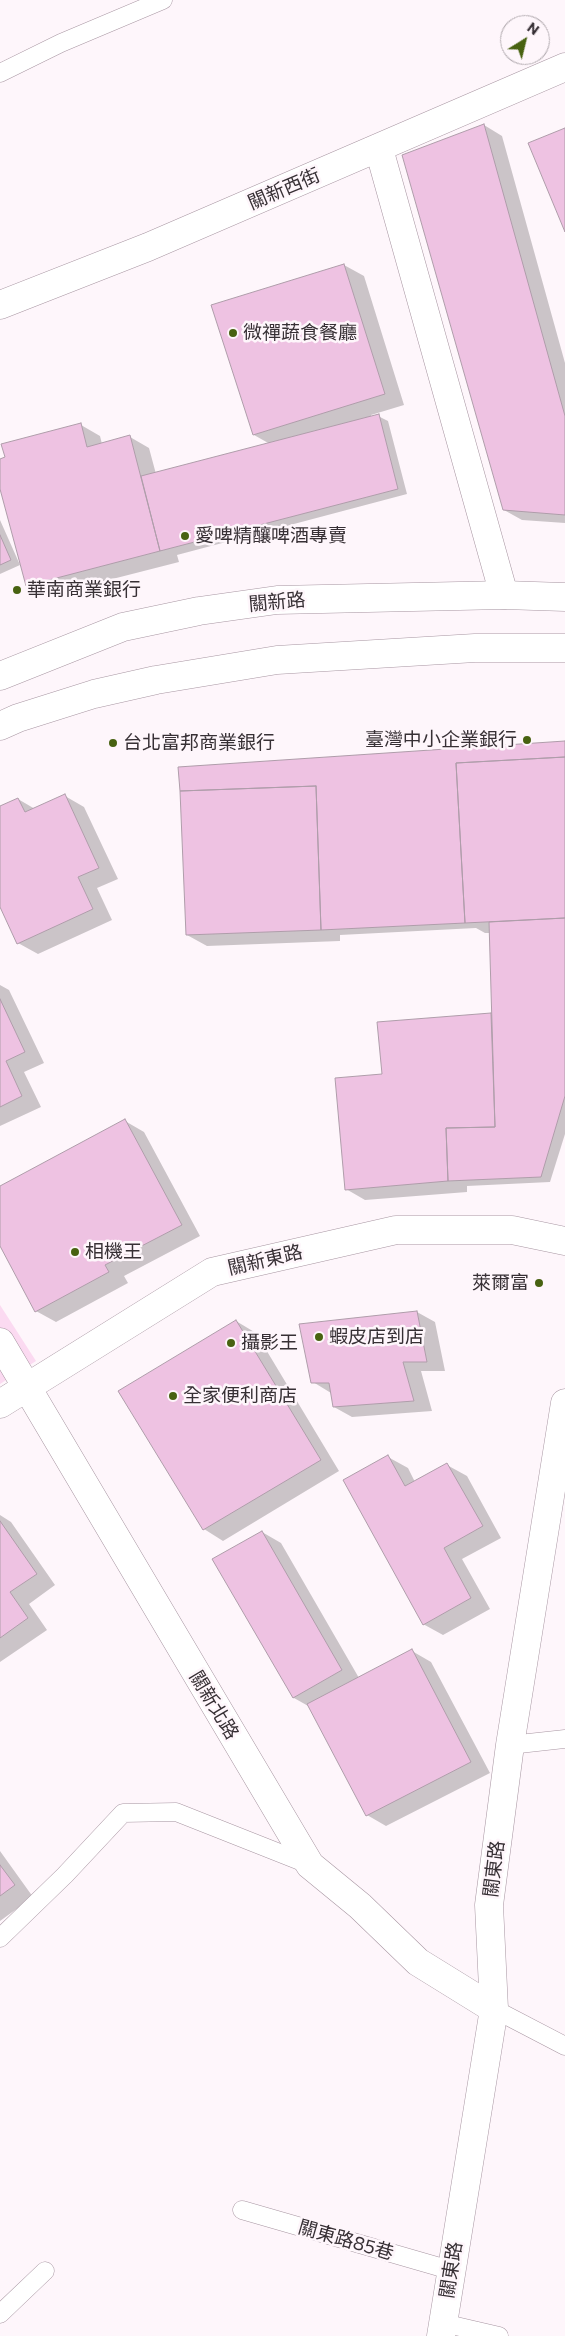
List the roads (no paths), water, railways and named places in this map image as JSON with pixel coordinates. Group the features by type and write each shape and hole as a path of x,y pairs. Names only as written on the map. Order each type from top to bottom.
{"street":[{"name":"關新西街","path":"0,305 148,247 379,149 565,67"},
{"path":"379,149 504,595"},
{"name":"關新路","path":"0,676 123,627 199,611 277,600 504,595 565,597"},
{"path":"0,726 18,718 121,688 156,680 277,660 474,648 565,648"},
{"name":"關新東路","path":"0,1404 212,1272 396,1230 512,1230 565,1241"},
{"name":"關新北路","path":"0,1342 310,1865 360,1906 418,1962 494,2009"},
{"name":"關東路","path":"442,2329 450,2270 494,2009 489,1905 510,1745 565,1403"}],"lane":[{"path":"0,73 61,43 163,0"},
{"path":"510,1745 565,1740"},
{"path":"0,1938 65,1875 123,1813 176,1812 310,1865"},
{"path":"494,2009 565,2046"},
{"name":"關東路85巷","path":"242,2210 450,2270"},
{"path":"0,2314 45,2270"},
{"path":"442,2329 499,2336"}],"place":[{"name":"微禪蔬食餐廳","path":"233,333"},
{"name":"愛啤精釀啤酒專賣","path":"185,536"},
{"name":"華南商業銀行","path":"17,590"},
{"name":"臺灣中小企業銀行","path":"527,740"},
{"name":"台北富邦商業銀行","path":"113,743"},
{"name":"相機王","path":"75,1252"},
{"name":"萊爾富","path":"539,1283"},
{"name":"蝦皮店到店","path":"319,1337"},
{"name":"攝影王","path":"231,1343"},
{"name":"全家便利商店","path":"173,1396"}]}
